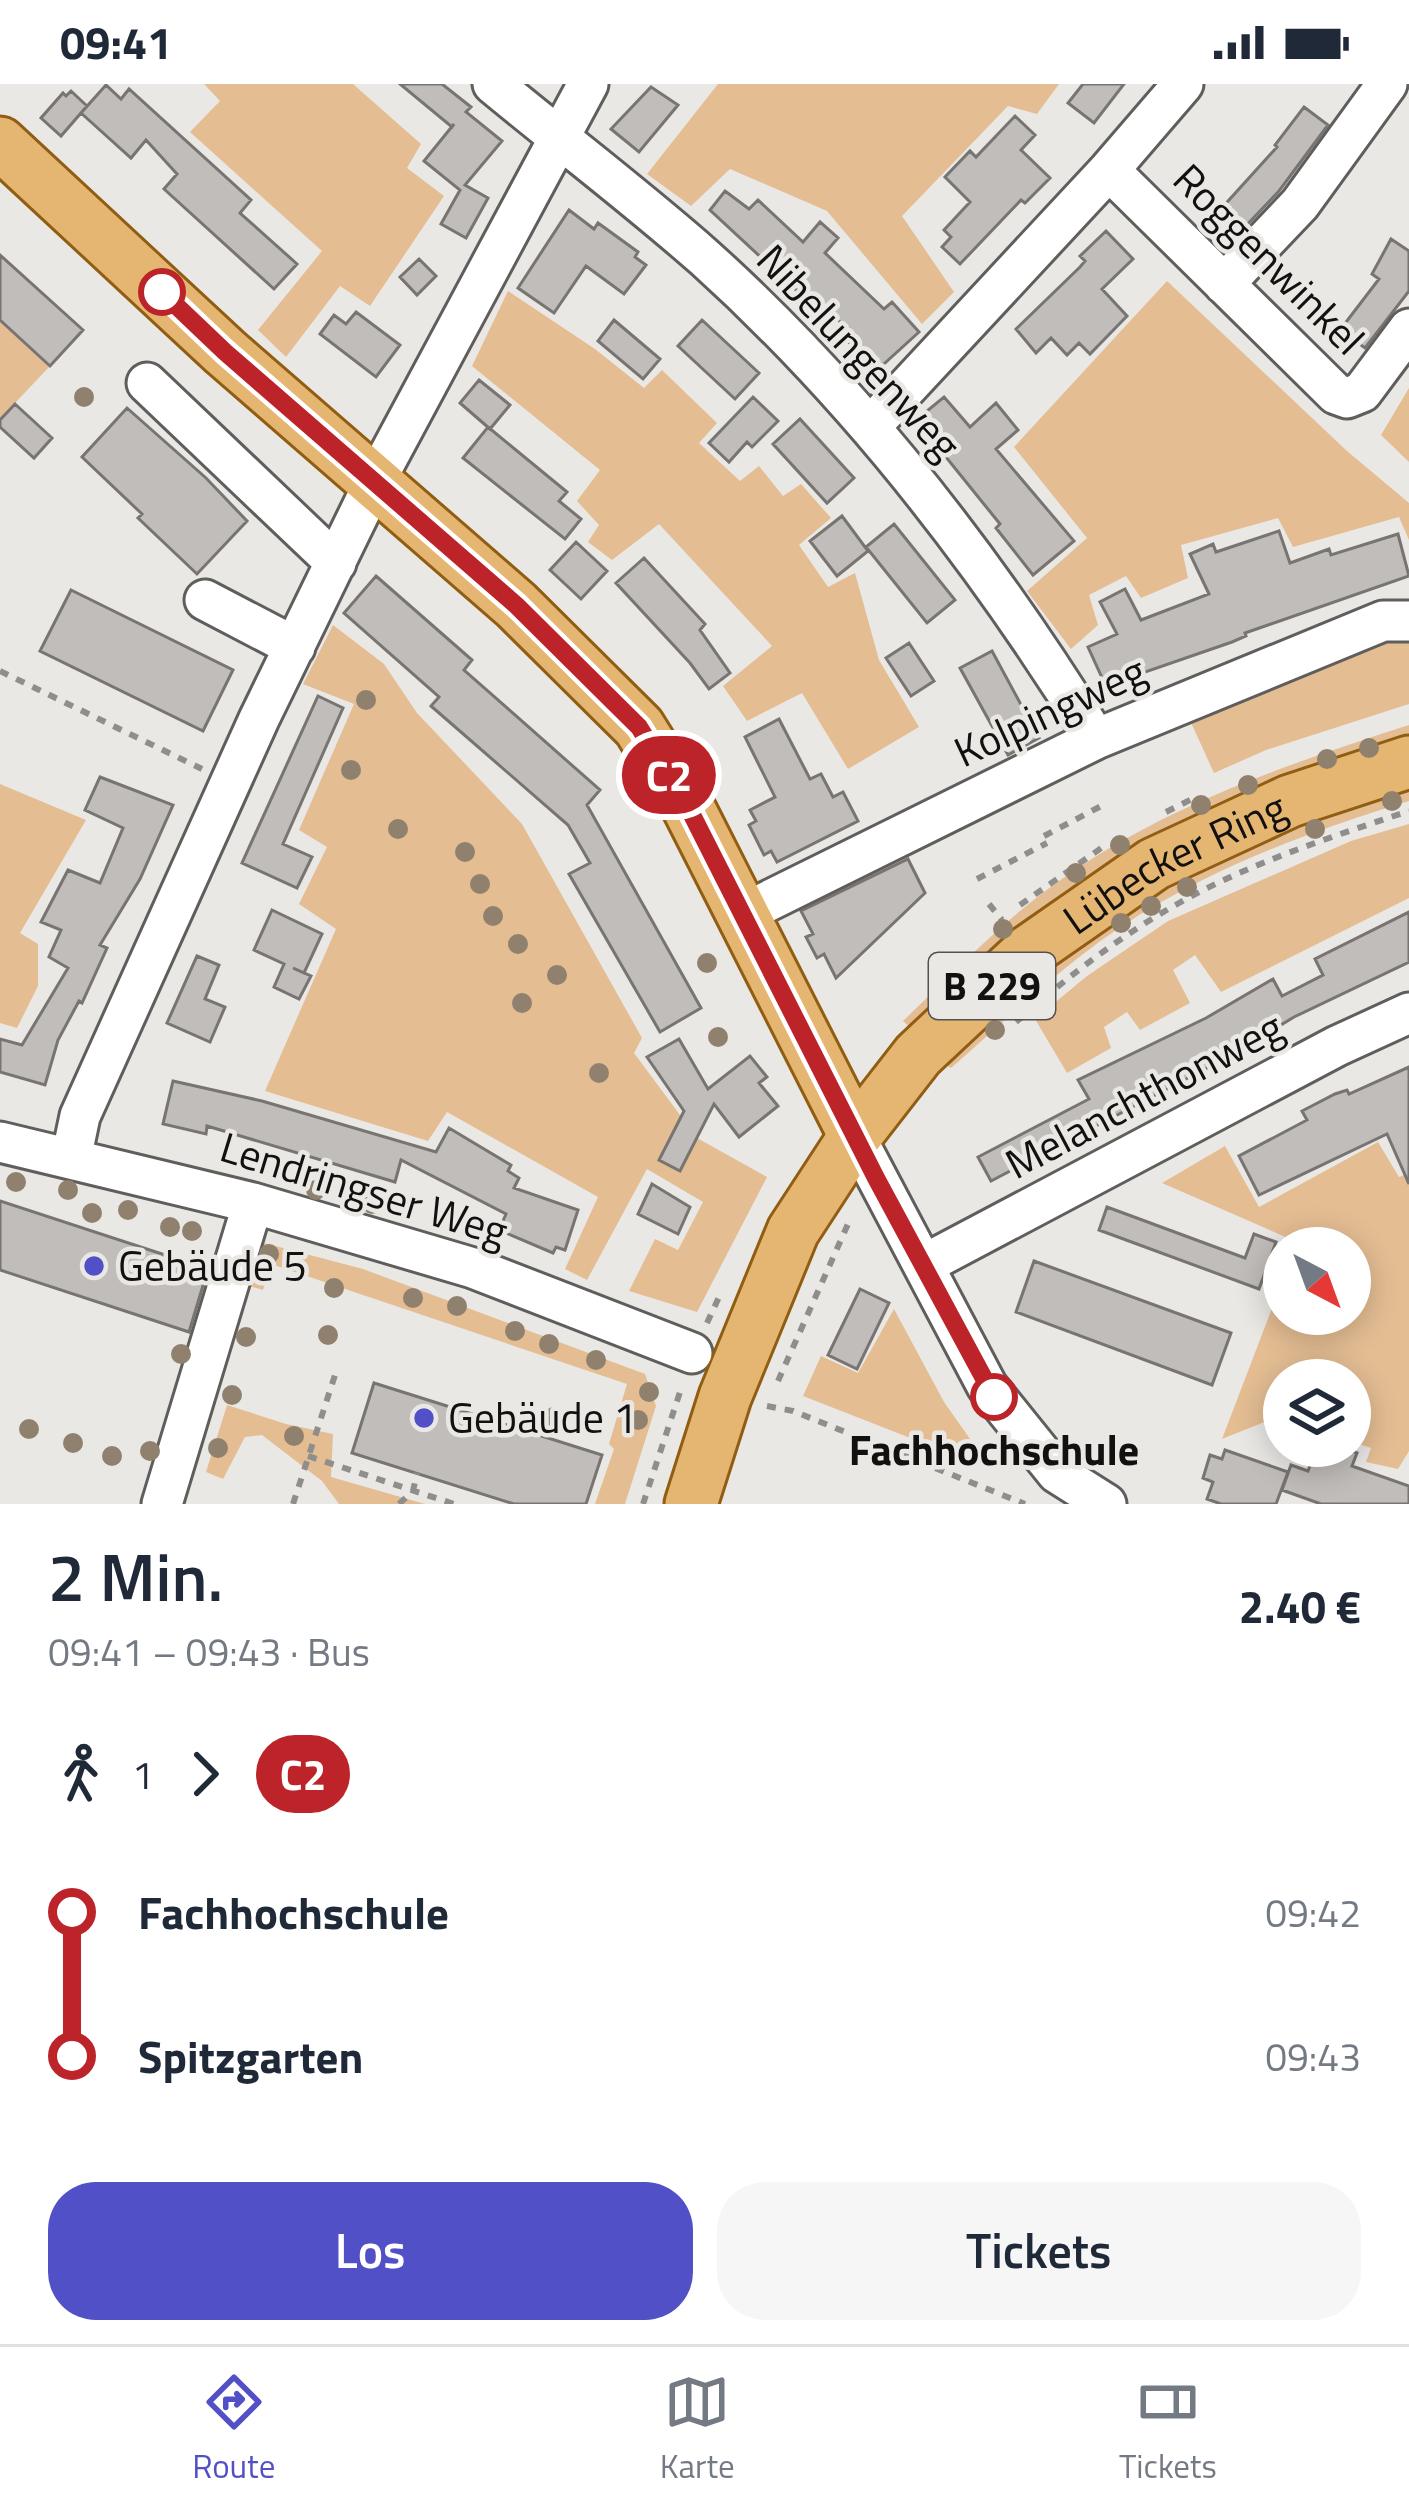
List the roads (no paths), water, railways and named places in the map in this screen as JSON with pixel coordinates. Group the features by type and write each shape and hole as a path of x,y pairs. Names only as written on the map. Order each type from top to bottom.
{"main road":[{"path":"0,143 225,352 516,605 639,727 685,801 864,1153"},
{"name":"Lübecker Ring","path":"692,1504 725,1397 793,1231 864,1153 918,1055 1029,951 1154,864 1290,801 1409,762"}],"street":[{"name":"Nibelungenweg","path":"493,84 705,259 870,427 996,585 1096,739"},
{"path":"71,1159 80,1116 295,647 374,483 588,84"},
{"path":"870,427 1183,84"},
{"path":"1224,284 1300,203 1387,84"},
{"name":"Roggenwinkel","path":"1109,170 1336,394 1347,398 1362,392 1409,328"},
{"path":"147,383 336,563"},
{"path":"205,600 295,647"},
{"name":"Kolpingweg","path":"740,915 1096,739 1383,621 1409,621"},
{"name":"Melanchthonweg","path":"925,1264 1337,1046 1409,1013"},
{"name":"Lendringser Weg","path":"0,1142 253,1203 473,1268 692,1353"},
{"path":"864,1153 987,1386 1051,1488 1106,1504"},
{"path":"162,1504 253,1203"}],"place":[{"name":"Gebäude 5","path":"94,1266"},
{"name":"Fachhochschule","path":"994,1397"},
{"name":"Gebäude 1","path":"424,1418"}]}
